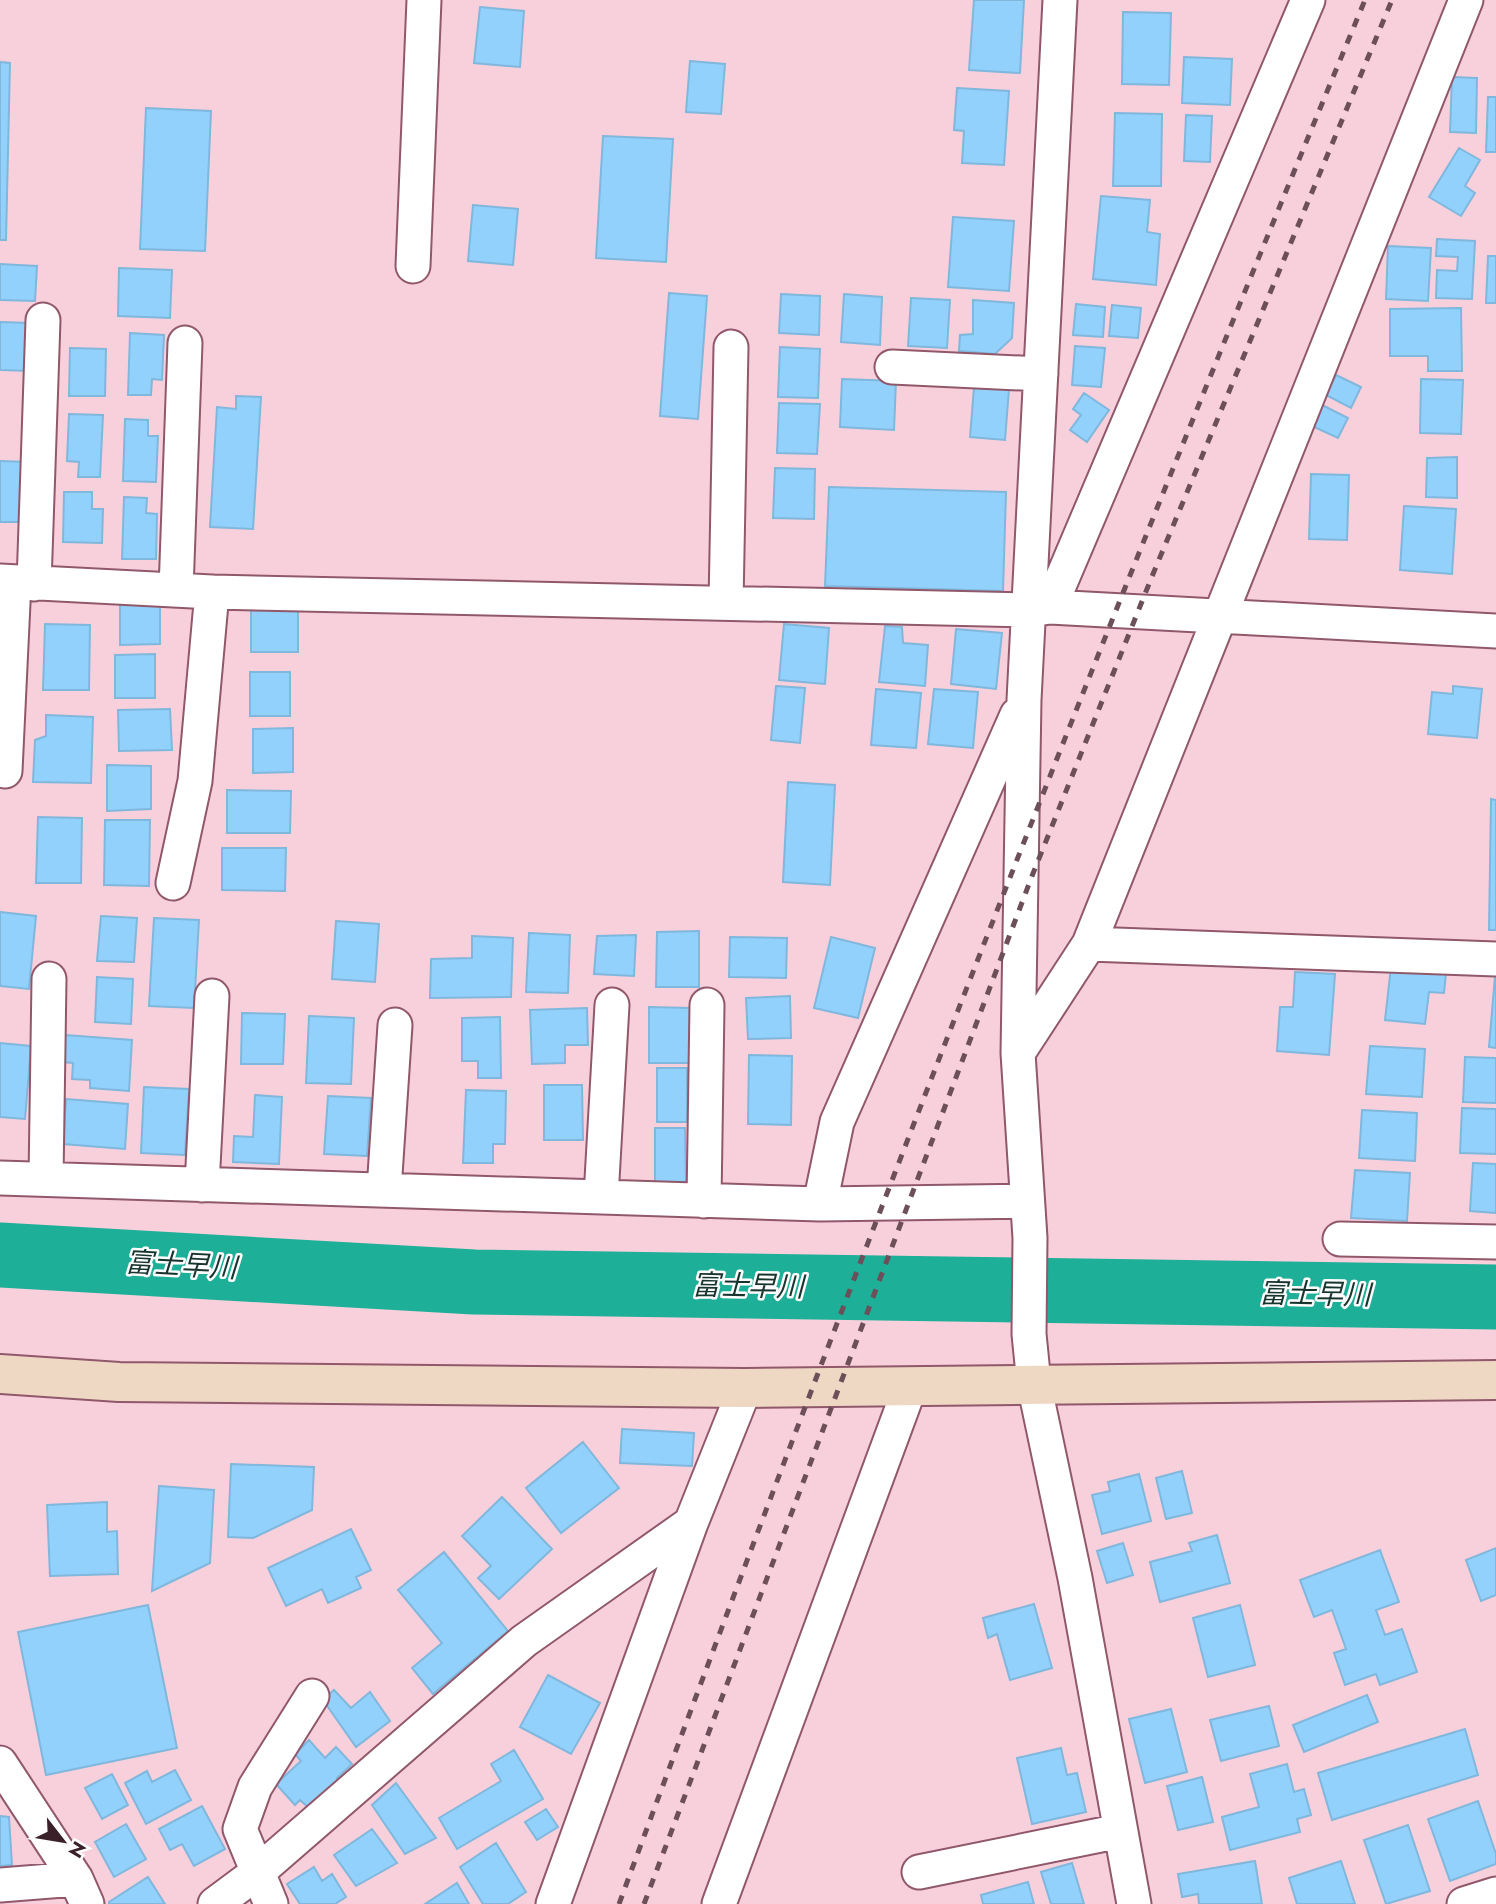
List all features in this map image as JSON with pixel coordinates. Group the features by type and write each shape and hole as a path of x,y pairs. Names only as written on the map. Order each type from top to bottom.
{"street":[{"path":"413,266 424,0"},
{"path":"1060,0 1041,374 1040,609 1024,700 1018,1053 1030,1238 1029,1334 1034,1384 1075,1578 1134,1904"},
{"path":"1040,609 1308,0"},
{"path":"1018,1053 1089,944 1466,0"},
{"path":"5,771 16,582 43,320"},
{"path":"176,590 186,343"},
{"path":"726,603 731,347"},
{"path":"891,367 1041,374"},
{"path":"16,582 212,592 1040,609 1496,631"},
{"path":"173,883 195,780 212,592"},
{"path":"820,1204 837,1122 1024,700"},
{"path":"1089,944 1496,959"},
{"path":"46,1180 49,979"},
{"path":"202,1185 212,996"},
{"path":"601,1197 612,1005"},
{"path":"704,1201 707,1005"},
{"path":"384,1190 395,1025"},
{"path":"0,1178 820,1204 1027,1201"},
{"path":"1340,1239 1496,1242"},
{"path":"0,1374 119,1382 745,1388 1496,1381"},
{"path":"719,1904 910,1387"},
{"path":"553,1904 691,1523 745,1388"},
{"path":"215,1904 258,1872 524,1642 691,1523"},
{"path":"271,1904 240,1829 255,1787 312,1696"},
{"path":"0,1763 82,1892"},
{"path":"919,1872 1120,1831"},
{"path":"0,1885 82,1892"},
{"path":"1464,1904 1496,1894"}],"building":[{"path":"974,0 1024,0 1020,73 969,70"},
{"path":"480,7 524,11 520,67 474,63"},
{"path":"1123,12 1171,13 1169,85 1122,84"},
{"path":"1184,57 1232,59 1230,105 1182,103"},
{"path":"690,61 725,64 721,114 686,112"},
{"path":"0,62 10,63 6,240 0,240"},
{"path":"1452,77 1477,78 1476,133 1450,132"},
{"path":"957,88 1009,91 1004,165 962,163 964,131 954,130"},
{"path":"1488,97 1496,97 1496,152 1486,152"},
{"path":"146,108 211,111 205,251 140,249"},
{"path":"1115,113 1162,114 1161,186 1113,186"},
{"path":"1186,115 1212,116 1210,162 1184,161"},
{"path":"603,136 673,139 666,262 596,258"},
{"path":"1459,148 1480,160 1465,186 1475,193 1461,216 1429,197"},
{"path":"1101,196 1150,200 1147,232 1160,234 1156,285 1093,279"},
{"path":"473,205 518,209 513,265 468,261"},
{"path":"953,217 1014,221 1009,291 948,287"},
{"path":"1437,239 1475,241 1472,299 1436,298 1437,270 1457,271 1458,257 1436,256"},
{"path":"1388,246 1431,248 1428,301 1386,299"},
{"path":"1488,256 1496,256 1496,303 1486,303"},
{"path":"0,264 37,266 35,301 0,300"},
{"path":"119,268 172,270 170,318 118,316"},
{"path":"669,293 707,296 698,419 660,416"},
{"path":"781,294 820,296 819,335 779,333"},
{"path":"844,294 882,297 880,345 841,342"},
{"path":"911,298 950,300 947,348 908,346"},
{"path":"973,300 1014,303 1012,338 995,354 959,351 960,335 973,334"},
{"path":"1076,304 1105,307 1103,337 1073,335"},
{"path":"1112,305 1141,308 1138,338 1109,336"},
{"path":"1461,308 1462,371 1428,371 1428,356 1390,356 1390,309"},
{"path":"0,322 31,323 29,371 0,370"},
{"path":"130,333 164,335 162,380 152,379 151,395 128,395"},
{"path":"1075,346 1105,348 1101,387 1072,385"},
{"path":"780,347 820,349 818,398 778,397"},
{"path":"70,348 106,349 105,396 69,396"},
{"path":"1336,375 1361,387 1351,408 1326,395"},
{"path":"842,379 896,381 894,430 840,427"},
{"path":"1421,379 1463,380 1461,434 1420,433"},
{"path":"974,387 1009,389 1005,440 970,437"},
{"path":"1084,393 1109,410 1087,442 1070,430 1081,415 1073,409"},
{"path":"236,396 261,397 253,529 210,527 217,407 236,409"},
{"path":"779,403 820,404 817,454 777,453"},
{"path":"1322,405 1348,418 1338,438 1312,426"},
{"path":"69,414 103,415 100,477 78,477 79,462 67,461"},
{"path":"125,419 148,420 148,436 158,436 156,482 123,481"},
{"path":"1457,457 1457,498 1426,497 1427,458"},
{"path":"0,461 29,462 27,522 0,522"},
{"path":"775,468 815,469 814,519 773,518"},
{"path":"1311,474 1349,475 1347,540 1309,539"},
{"path":"829,487 1006,492 1003,591 825,586"},
{"path":"64,492 92,492 92,509 103,509 102,543 63,542"},
{"path":"124,497 147,498 146,513 157,514 156,559 122,559"},
{"path":"1404,506 1456,509 1452,574 1400,570"},
{"path":"160,601 160,644 120,645 120,602"},
{"path":"251,607 298,607 298,652 251,652"},
{"path":"45,624 90,625 89,690 43,690"},
{"path":"784,624 829,628 825,684 779,680"},
{"path":"885,626 902,627 903,643 928,645 925,686 879,682"},
{"path":"956,629 1002,633 996,689 951,684"},
{"path":"155,654 155,698 115,698 115,655"},
{"path":"250,672 290,672 290,716 250,716"},
{"path":"776,686 805,688 800,743 771,740"},
{"path":"1453,686 1482,689 1477,738 1428,734 1432,692 1453,694"},
{"path":"876,689 921,693 916,748 871,745"},
{"path":"934,689 978,692 973,748 928,744"},
{"path":"170,709 172,750 119,751 118,710"},
{"path":"46,715 93,717 91,783 33,782 35,740 46,736"},
{"path":"293,728 293,772 253,773 253,729"},
{"path":"107,765 151,766 151,809 107,811"},
{"path":"788,782 835,785 830,885 783,882"},
{"path":"227,790 291,791 290,833 227,833"},
{"path":"1491,799 1496,800 1496,930 1489,930"},
{"path":"38,817 82,818 81,883 36,883"},
{"path":"105,820 150,820 149,886 104,885"},
{"path":"222,848 286,848 285,891 222,890"},
{"path":"0,912 36,916 29,989 0,986"},
{"path":"101,916 137,918 134,962 97,961"},
{"path":"154,918 199,920 194,1008 149,1006"},
{"path":"336,921 379,924 375,982 332,979"},
{"path":"699,931 699,987 656,987 657,932"},
{"path":"529,933 570,935 568,993 526,992"},
{"path":"636,935 634,976 594,974 597,936"},
{"path":"472,936 513,938 511,997 430,998 431,959 472,958"},
{"path":"730,937 787,938 786,978 729,977"},
{"path":"831,937 875,948 858,1018 814,1008"},
{"path":"1391,967 1446,973 1444,993 1429,992 1425,1024 1385,1020"},
{"path":"1295,972 1335,974 1329,1055 1277,1051 1280,1007 1293,1007"},
{"path":"1496,976 1496,1048 1489,1047"},
{"path":"97,977 133,979 131,1024 95,1022"},
{"path":"790,996 791,1038 748,1039 746,998"},
{"path":"649,1007 692,1008 692,1063 649,1063"},
{"path":"587,1008 588,1045 565,1045 565,1063 532,1064 530,1010"},
{"path":"242,1013 285,1014 283,1064 241,1064"},
{"path":"309,1016 354,1018 351,1084 306,1083"},
{"path":"500,1017 501,1078 478,1078 478,1061 462,1061 462,1018"},
{"path":"65,1035 132,1040 129,1091 90,1088 90,1080 72,1079 73,1063 63,1062"},
{"path":"0,1043 31,1046 25,1119 0,1117"},
{"path":"1370,1046 1425,1049 1422,1097 1366,1094"},
{"path":"749,1055 792,1056 791,1125 748,1124"},
{"path":"1465,1057 1496,1058 1496,1103 1463,1102"},
{"path":"657,1068 687,1068 687,1122 657,1122"},
{"path":"544,1085 582,1085 583,1140 544,1140"},
{"path":"144,1087 189,1089 185,1155 141,1153"},
{"path":"466,1090 506,1091 505,1144 493,1144 493,1163 463,1163"},
{"path":"255,1095 282,1097 279,1164 233,1162 234,1136 253,1137"},
{"path":"328,1096 371,1098 367,1156 324,1154"},
{"path":"66,1099 128,1104 125,1149 63,1144"},
{"path":"1462,1108 1496,1109 1496,1154 1460,1153"},
{"path":"1362,1110 1417,1113 1415,1161 1359,1158"},
{"path":"655,1128 685,1128 686,1182 655,1182"},
{"path":"1473,1163 1496,1164 1496,1213 1470,1211"},
{"path":"1355,1170 1410,1173 1407,1221 1351,1218"},
{"path":"622,1429 694,1433 692,1466 620,1463"},
{"path":"583,1442 619,1488 561,1533 526,1488"},
{"path":"231,1464 314,1467 312,1510 253,1538 228,1537"},
{"path":"1182,1471 1192,1513 1166,1519 1156,1478"},
{"path":"1139,1474 1151,1521 1102,1534 1092,1495 1110,1491 1108,1482"},
{"path":"159,1486 214,1490 210,1563 152,1591"},
{"path":"502,1497 552,1549 499,1599 478,1578 491,1566 462,1536"},
{"path":"107,1502 107,1532 117,1531 118,1574 50,1576 47,1505"},
{"path":"351,1529 371,1570 356,1577 361,1588 328,1603 322,1589 286,1606 268,1568"},
{"path":"1217,1535 1230,1583 1160,1602 1150,1562 1192,1551 1189,1543"},
{"path":"1123,1543 1133,1575 1107,1583 1097,1551"},
{"path":"1496,1548 1496,1595 1481,1601 1466,1560"},
{"path":"1380,1550 1399,1602 1376,1610 1385,1635 1402,1629 1417,1672 1380,1685 1376,1674 1345,1685 1334,1653 1346,1649 1332,1610 1314,1617 1300,1580"},
{"path":"444,1552 508,1631 433,1694 412,1668 442,1643 398,1590"},
{"path":"1034,1604 1052,1668 1010,1680 997,1634 988,1638 983,1618"},
{"path":"148,1605 177,1748 46,1775 18,1632"},
{"path":"1240,1605 1255,1665 1208,1677 1193,1618"},
{"path":"548,1675 600,1703 571,1754 520,1727"},
{"path":"334,1690 351,1708 370,1692 390,1721 356,1747 323,1700"},
{"path":"1367,1695 1378,1722 1304,1752 1293,1725"},
{"path":"1269,1706 1279,1746 1221,1761 1210,1720"},
{"path":"1171,1709 1187,1772 1145,1783 1129,1719"},
{"path":"1465,1729 1478,1775 1332,1820 1318,1773"},
{"path":"309,1740 325,1758 336,1747 352,1764 337,1778 341,1783 312,1811 300,1800 295,1805 276,1784 301,1761 295,1754"},
{"path":"1061,1748 1067,1775 1077,1773 1086,1812 1032,1824 1017,1758"},
{"path":"514,1750 543,1799 457,1849 439,1818 501,1781 491,1764"},
{"path":"1287,1764 1294,1792 1304,1789 1311,1815 1297,1819 1300,1832 1230,1850 1222,1817 1259,1807 1250,1774"},
{"path":"175,1770 191,1800 146,1824 125,1783 147,1771 152,1782"},
{"path":"112,1774 128,1805 102,1819 85,1788"},
{"path":"1202,1777 1213,1822 1178,1830 1167,1786"},
{"path":"396,1783 436,1838 405,1854 372,1805"},
{"path":"1478,1801 1496,1854 1496,1864 1450,1881 1428,1819"},
{"path":"202,1806 225,1849 194,1866 182,1844 170,1850 159,1829"},
{"path":"546,1809 558,1827 537,1840 525,1822"},
{"path":"0,1816 9,1817 12,1865 0,1866"},
{"path":"126,1824 146,1859 114,1877 95,1842"},
{"path":"1408,1825 1430,1891 1386,1904 1364,1840"},
{"path":"372,1829 397,1863 356,1886 334,1855"},
{"path":"496,1843 526,1892 508,1904 483,1904 460,1867"},
{"path":"1255,1861 1262,1904 1199,1904 1198,1894 1182,1897 1178,1874"},
{"path":"1341,1861 1355,1904 1297,1904 1289,1878"},
{"path":"1072,1863 1084,1904 1051,1904 1041,1872"},
{"path":"314,1867 322,1881 332,1874 346,1897 335,1904 300,1904 287,1884"},
{"path":"148,1877 165,1904 109,1904 109,1902"},
{"path":"1028,1882 1034,1904 983,1904 981,1895"},
{"path":"457,1883 469,1904 425,1904"}],"waterway":[{"name":"富士早川","path":"0,1255 474,1282 1496,1297"}],"railway":[{"path":"619,1904 798,1425 982,948 1171,473 1365,0"},
{"path":"644,1904 1032,876 1153,574 1392,0"}]}
